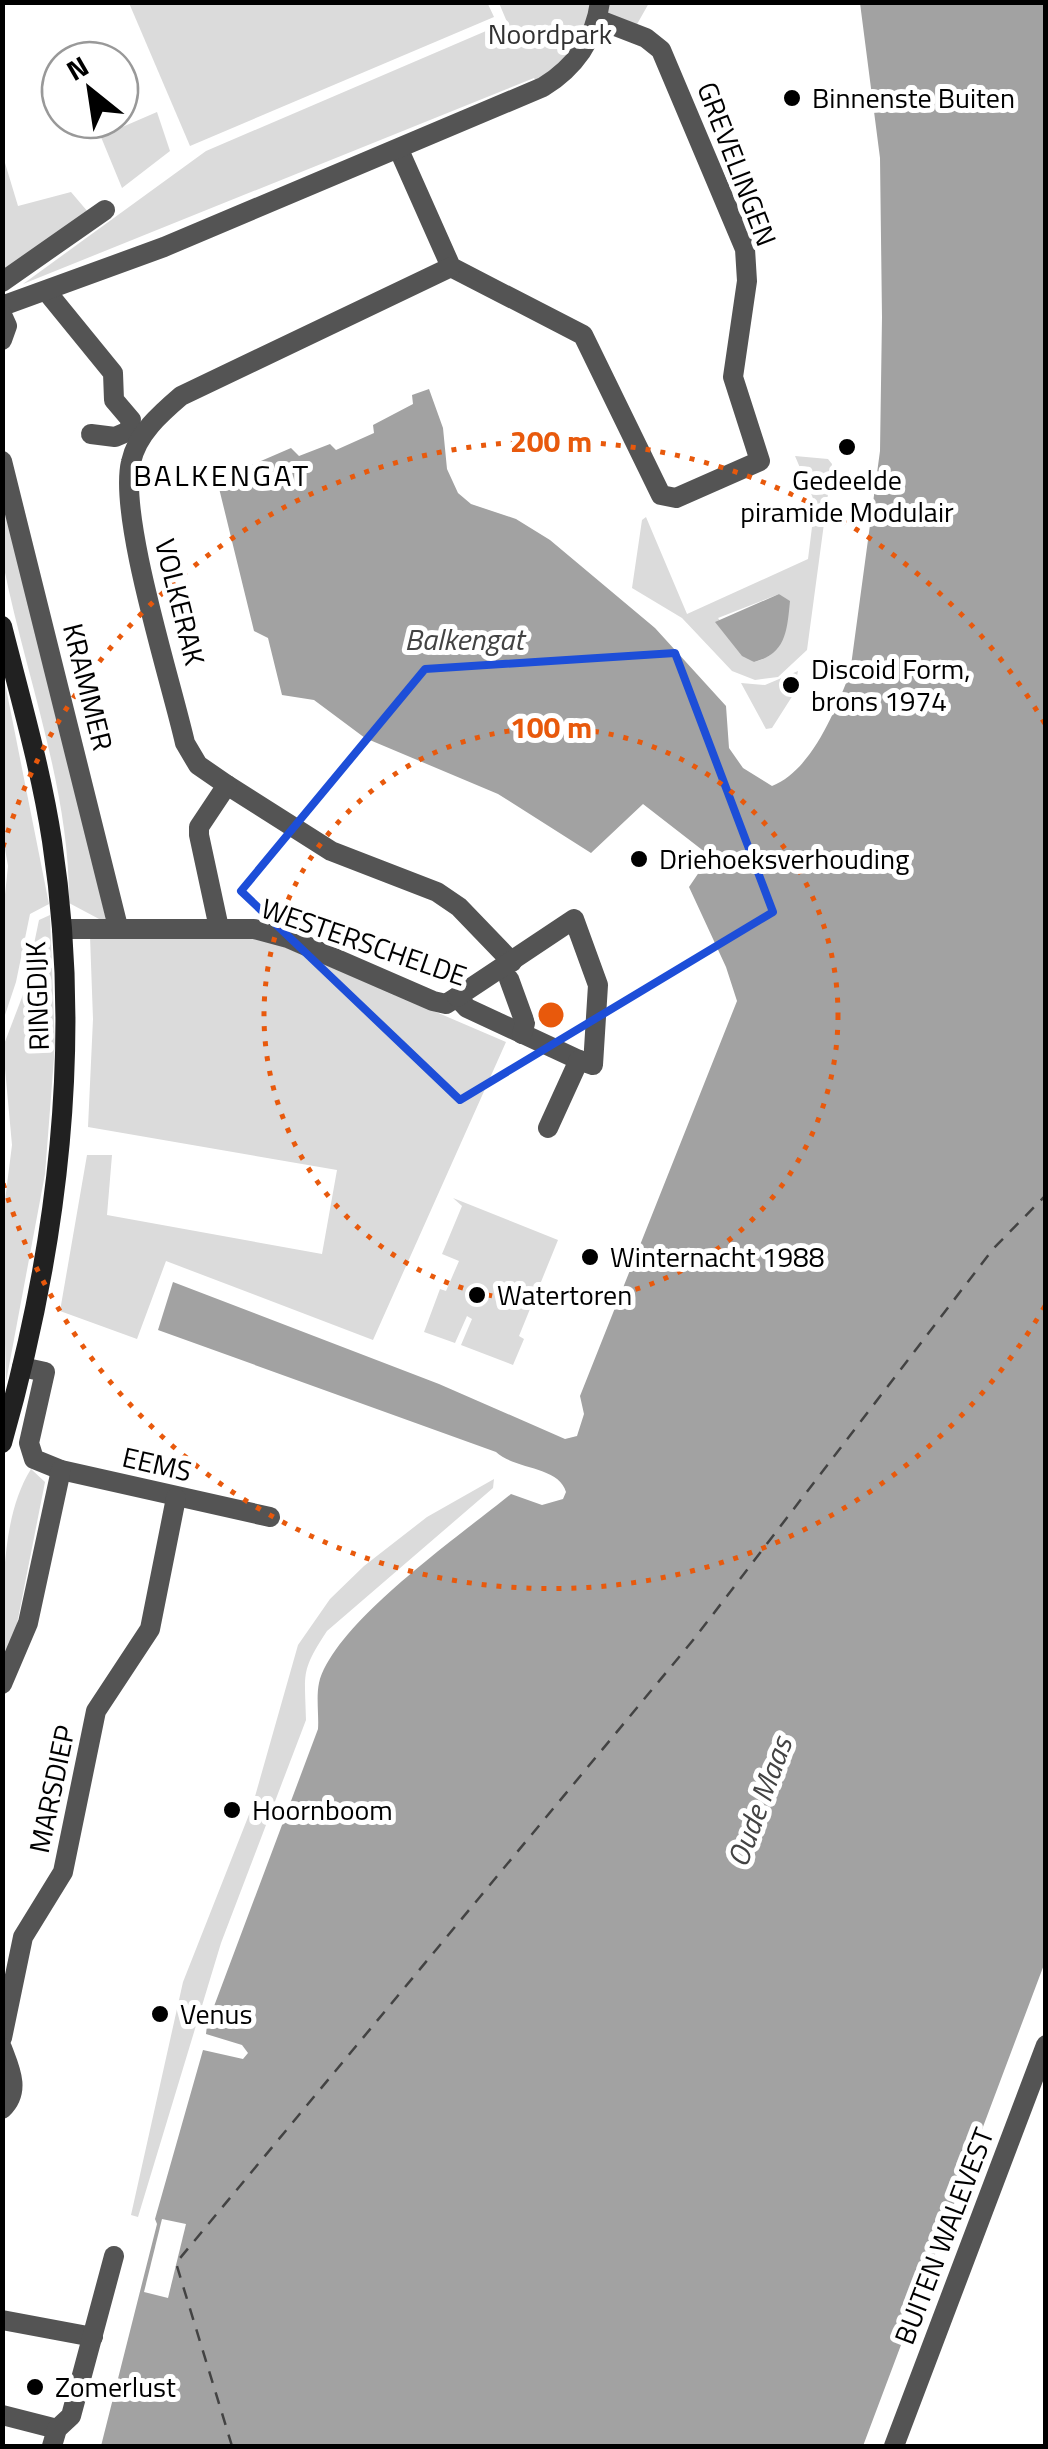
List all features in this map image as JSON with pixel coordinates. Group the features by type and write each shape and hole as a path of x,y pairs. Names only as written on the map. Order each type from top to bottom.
{"main road":[{"name":"RINGDIJK","path":"2,626 52,838 62,928 66,1064 58,1166 22,1367 2,1443"}],"street":[{"path":"2,306 47,292 399,150 562,75 577,60 599,11"},
{"name":"GREVELINGEN","path":"450,266 583,335 661,495 676,498 760,460 733,376 747,281 745,250 662,50 599,11"},
{"path":"399,150 450,266"},
{"path":"2,282 105,210"},
{"name":"VOLKERAK","path":"450,266 181,396 149,426 131,459 128,506 185,743 198,766 338,855 437,892 459,908 510,971"},
{"path":"47,292 113,373 114,400 130,420 129,431 123,435 92,434"},
{"path":"2,315 7,326 2,340"},
{"name":"KRAMMER","path":"2,461 118,927"},
{"path":"220,928 199,835 200,826 228,785"},
{"path":"457,997 510,971 574,918 598,986 593,1065 579,1060 548,1128"},
{"name":"WESTERSCHELDE","path":"62,928 254,929 288,938 433,1001 446,1004 457,997 467,1008 579,1060"},
{"path":"510,971 524,1023 522,1034"},
{"name":"EEMS","path":"22,1367 46,1372 28,1442 34,1459 61,1470 270,1517"},
{"path":"2,1684 28,1623 61,1470"},
{"name":"MARSDIEP","path":"2,2038 7,1986 23,1937 62,1872 96,1711 150,1629 176,1498"},
{"name":"BUITEN WALEVEST","path":"894,2446 1046,2045"},
{"path":"2,2048 14,2080 10,2102 2,2109"},
{"path":"2,2416 55,2438 71,2416 114,2256"},
{"path":"2,2320 93,2337"}],"highlighted area":[{"path":"675,653 773,912 460,1100 241,891 425,669"}],"green space":[{"path":"487,2 494,17 190,146 129,3"},
{"name":"Noordpark","path":"499,3 649,3 636,26 620,20 536,81 534,78 23,284 206,151 507,22"},
{"path":"157,112 170,151 122,188 102,140 140,140 140,119"},
{"path":"2,153 18,206 71,192 88,212 2,272"},
{"path":"795,456 828,459 832,464 807,650 778,677 755,680 732,671 682,618 632,588 642,520 646,517 687,614 808,559 815,503","holes":["779,594 789,601 778,647 754,662 718,618"]},
{"path":"2,486 106,919 69,903 54,774 3,563"},
{"path":"798,671 793,695 772,728 766,729 741,683 765,685"},
{"path":"3,673 49,904 30,914 16,982 3,1021 2,923 8,866 2,832"},
{"path":"50,915 55,1045 45,1174 6,1382 2,1224 12,1145 3,1047 24,992 39,920"},
{"path":"90,936 261,937 506,1042 373,1340 166,1261 137,1339 60,1311 87,1155 112,1155 107,1215 322,1254 337,1170 88,1127 93,1019"},
{"path":"453,1198 558,1240 519,1336 524,1339 513,1365 461,1345 472,1319 467,1316 455,1343 424,1332 440,1289 446,1291 459,1261 442,1254 462,1206"},
{"path":"31,1469 45,1482 14,1639 3,1656 9,1534 21,1489"},
{"path":"494,1479 493,1488 327,1631 312,1656 305,1682 306,1720 221,1943 138,2217 131,2215 183,1982 252,1807 298,1645 330,1599 364,1566 427,1517"}],"water":[{"path":"860,3 1045,3 1045,1962 863,2446 101,2446 157,2224 155,2219 203,2050 243,2059 248,2053 242,2045 206,2034 207,2025 318,1729 319,1683 330,1659 373,1607 511,1494 542,1505 563,1499 566,1492 555,1477 496,1452 158,1330 173,1282 439,1384 565,1439 577,1436 584,1414 580,1396 737,1001 726,967 689,887 710,856 643,804 591,853 498,794 365,738 314,700 282,695 268,638 254,631 217,480 291,448 299,456 330,444 336,450 374,433 373,425 413,404 412,395 429,389 443,428 447,469 458,493 471,504 516,519 550,540 655,628 726,706 729,748 743,768 772,786 786,778 820,738 850,673 880,451 880,158"},
{"path":"779,594 790,601 783,640 773,653 754,662 742,656 715,622"}],"pier":[{"path":"162,2219 186,2224 168,2298 144,2292"}],"ferry route":[{"path":"232,2446 176,2263 694,1639 993,1249 1046,1195"}],"place":[{"name":"Binnenste Buiten","path":"792,98"},
{"name":"Gedeelde piramide Modulair","path":"847,447"},
{"name":"Discoid Form, brons 1974","path":"791,685"},
{"name":"Driehoeksverhouding","path":"639,859"},
{"name":"Winternacht 1988","path":"590,1257"},
{"name":"Watertoren","path":"477,1295"},
{"name":"Hoornboom","path":"232,1810"},
{"name":"Venus","path":"160,2014"},
{"name":"Zomerlust","path":"35,2387"}],"district":[{"name":"BALKENGAT","path":"222,476"}],"water label":[{"name":"Balkengat","path":"464,640"},
{"name":"Oude Maas","path":"760,1802"}]}
